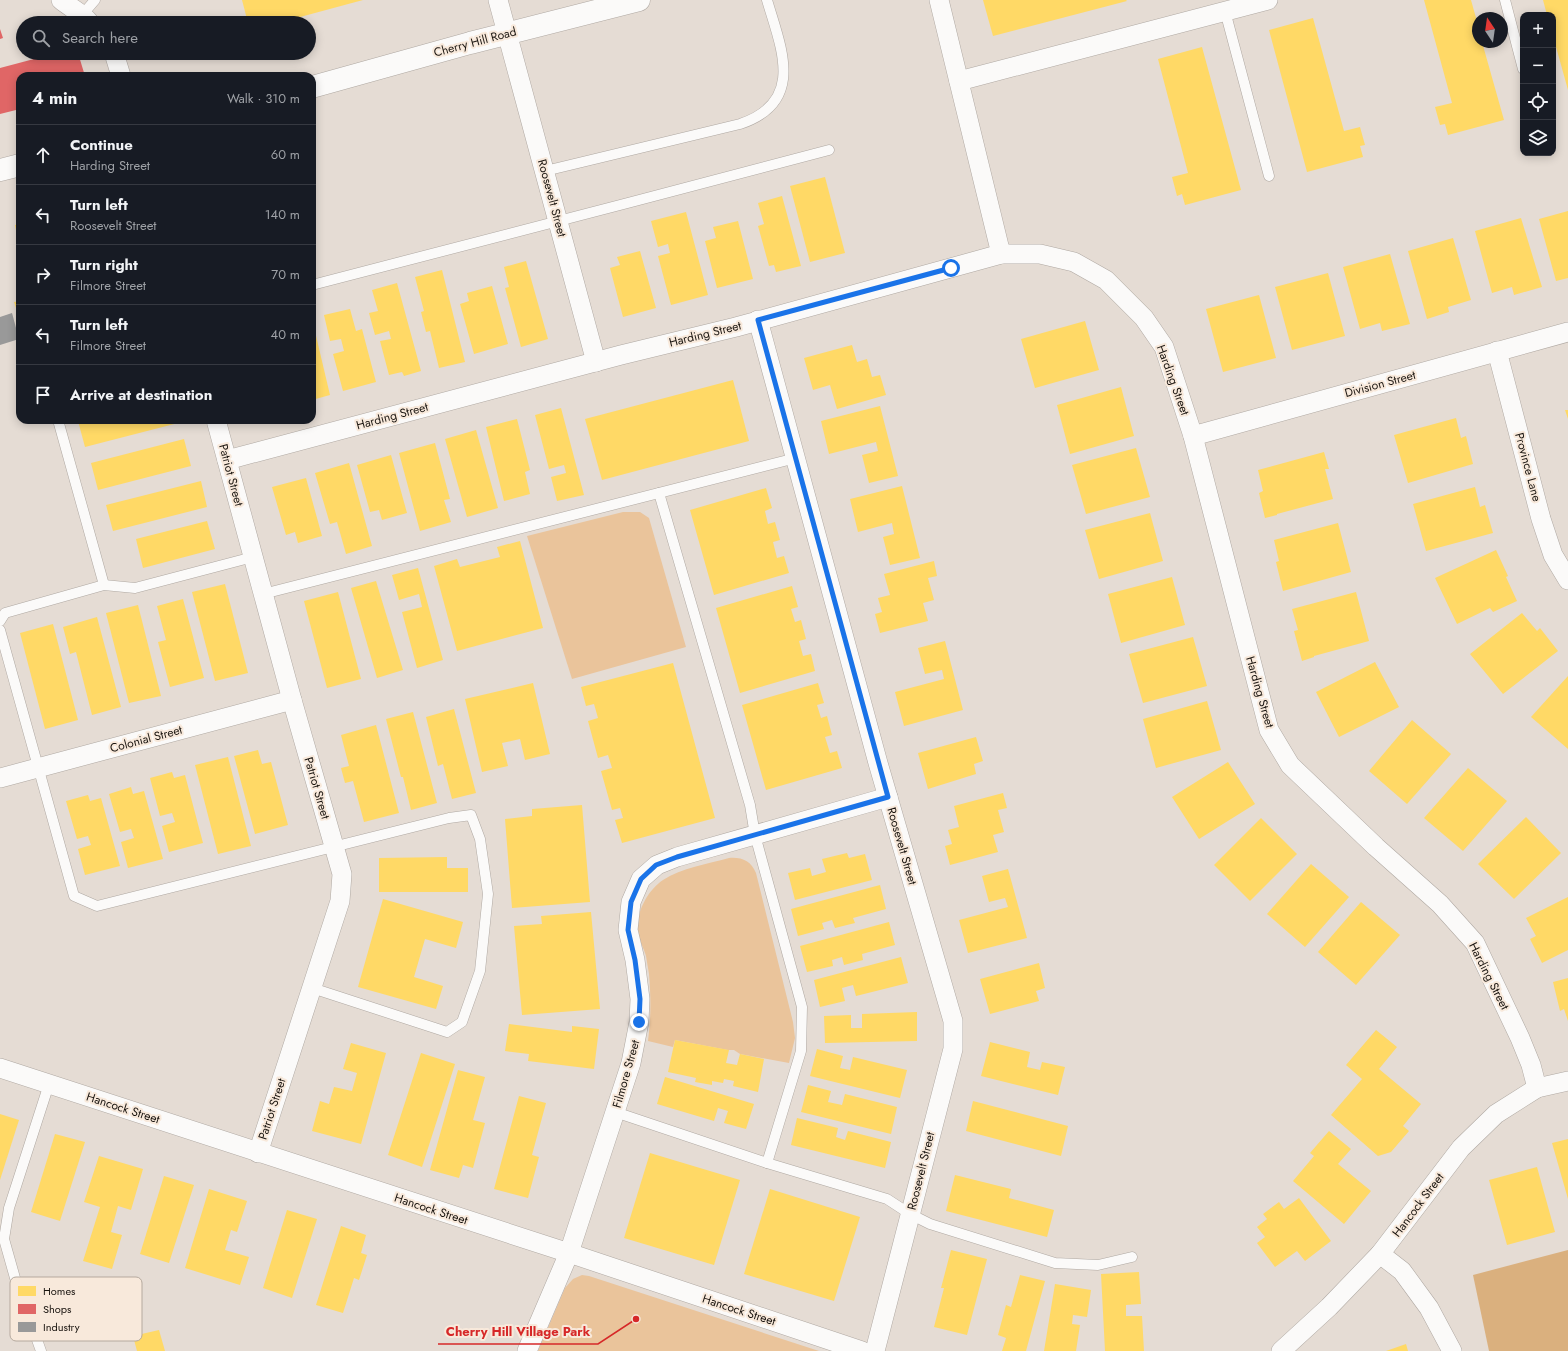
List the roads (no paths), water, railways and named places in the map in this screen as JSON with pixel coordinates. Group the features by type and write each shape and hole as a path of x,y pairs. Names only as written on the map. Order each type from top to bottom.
{"main road":[{"name":"Cherry Hill Road","path":"316,86 508,33 639,0"},
{"path":"0,170 16,166"}],"street":[{"path":"61,0 69,7 90,12"},
{"name":"Roosevelt Street","path":"498,0 596,362"},
{"path":"939,0 1001,254"},
{"path":"959,81 1268,0"},
{"path":"116,60 120,72"},
{"name":"Harding Street","path":"227,460 758,320 1001,254 1040,254 1074,262 1106,280 1144,318 1164,348 1193,436 1269,730 1290,764 1371,842 1440,904 1475,943 1520,1038 1531,1065 1537,1088"},
{"name":"Roosevelt Street","path":"758,320 888,797 953,1021 952,1049 875,1351"},
{"name":"Division Street","path":"1193,436 1568,332"},
{"name":"Province Lane","path":"1497,351 1541,519 1553,555 1568,580"},
{"name":"Patriot Street","path":"217,424 292,700 342,874 340,901 258,1153"},
{"name":"Colonial Street","path":"0,778 292,700"},
{"name":"Filmore Street","path":"527,1351 569,1253 631,1063 639,1022 640,999 635,960 628,930 631,902 641,879 656,865 677,857 888,797"},
{"name":"Hancock Street","path":"0,1068 569,1253 862,1351"},
{"name":"Hancock Street","path":"1281,1351 1329,1307 1380,1254 1461,1148 1496,1114 1537,1088 1568,1081"},
{"path":"1380,1254 1402,1271 1429,1308 1452,1351"}],"lane":[{"path":"545,171 740,124 753,120 765,111 779,95 784,79 783,56 767,0"},
{"path":"1505,0 1520,58"},
{"path":"1225,11 1269,176"},
{"path":"316,284 593,213 829,150"},
{"path":"59,424 104,585"},
{"path":"263,594 796,458"},
{"path":"659,493 750,805 755,835 802,1007 801,1052 767,1164"},
{"path":"0,621 4,613 104,585 135,588 254,557"},
{"path":"0,630 74,896 97,906 449,818 471,815 480,839 488,894 480,971 462,1022 447,1032 312,988"},
{"path":"15,1277 4,1239 9,1208 49,1084"},
{"path":"615,1112 767,1164 887,1199 910,1214 930,1224 1055,1263 1098,1265 1132,1257"},
{"path":"37,1341 41,1351"}],"place":[{"name":"Cherry Hill Village Park","path":"636,1319"}]}
